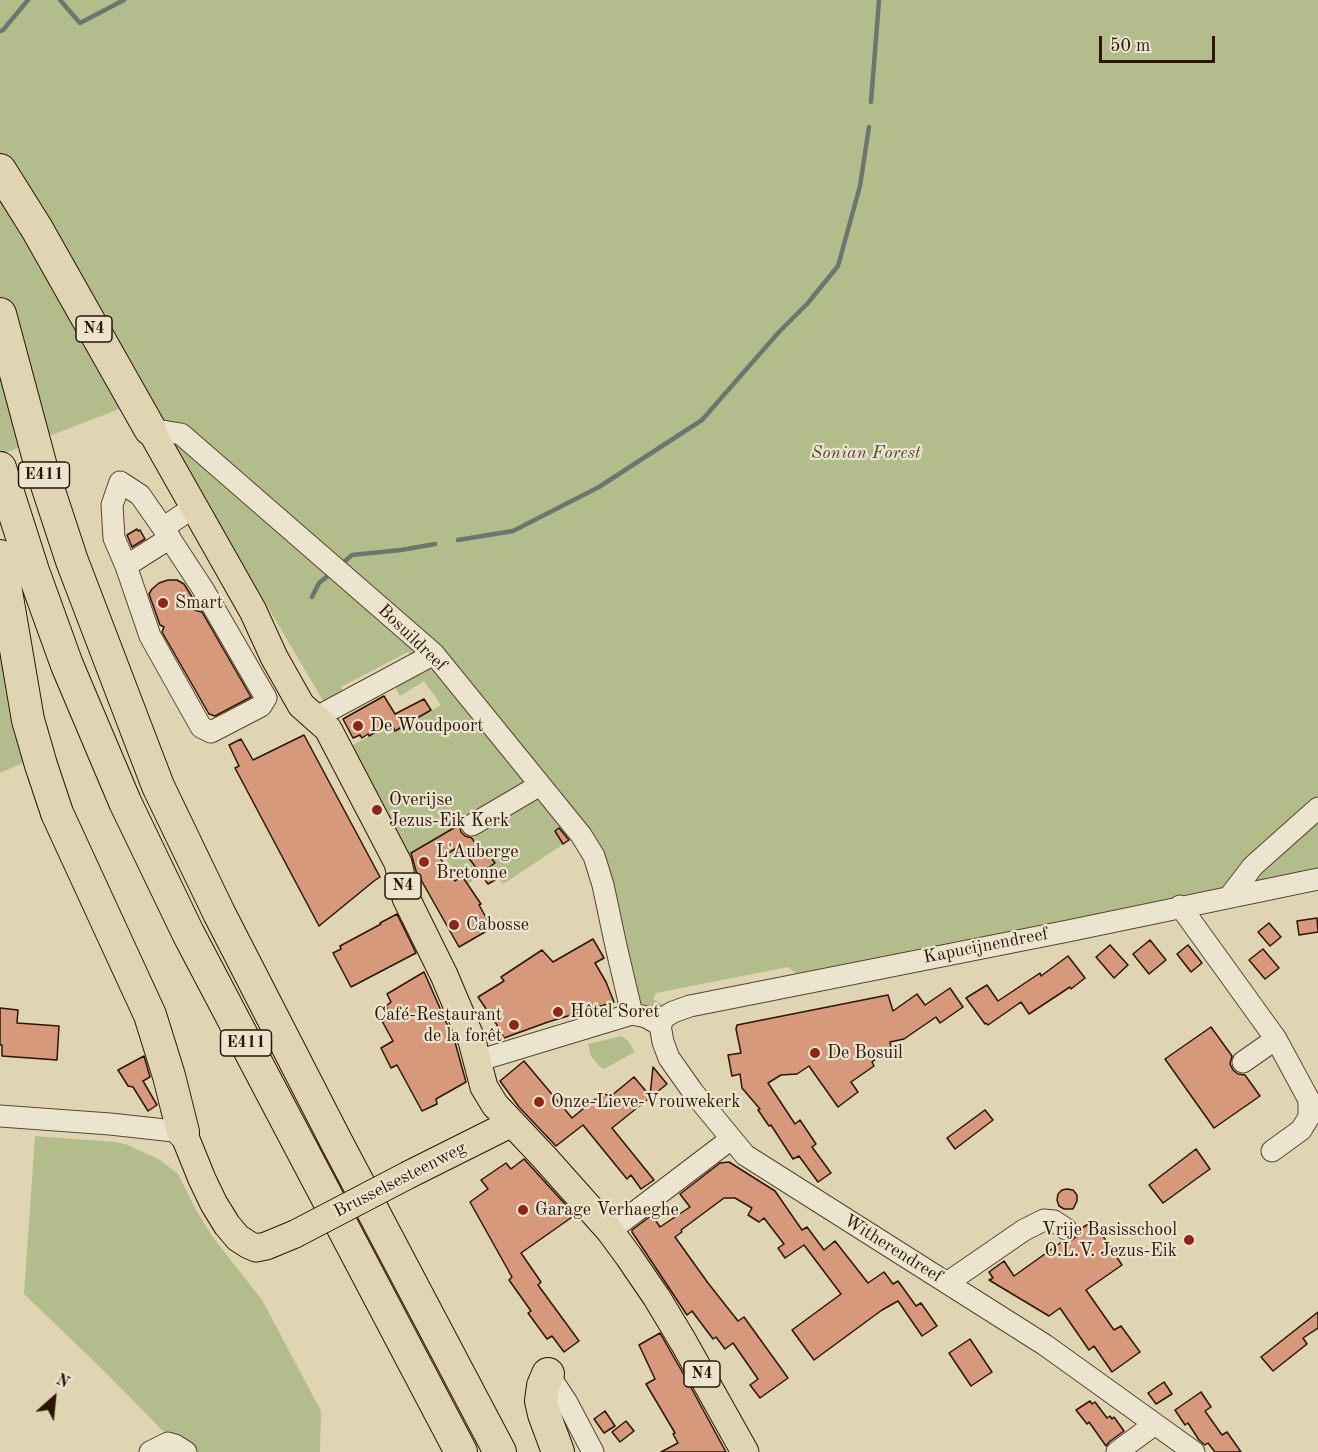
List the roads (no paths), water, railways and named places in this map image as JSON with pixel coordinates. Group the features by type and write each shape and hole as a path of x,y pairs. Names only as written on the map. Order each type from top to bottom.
{"highway":[{"name":"N4","path":"0,170 159,430"},
{"name":"E411","path":"0,314 41,467 72,561 158,786 219,913 500,1452"},
{"name":"E411","path":"0,468 33,571 67,665 125,802 183,923 461,1452"},
{"path":"0,556 28,720 41,765 57,813 150,1015 169,1076 173,1131"},
{"path":"548,1374 543,1386 541,1401 558,1452"}],"main road":[{"name":"N4","path":"159,430 194,507 253,611 274,657 301,705 328,729 398,863 406,898 444,975 472,1041 484,1087 495,1105 610,1231 629,1257 690,1353 745,1452"},
{"name":"Brusselsesteenweg","path":"173,1131 199,1173 227,1226 238,1238 256,1248 291,1235 512,1123"}],"street":[{"name":"Bosuildreef","path":"159,430 181,434 434,654 581,835 594,856 603,885 632,1014"},
{"path":"120,482 140,495 167,533 203,589 266,698 261,706 211,732 201,727 150,636 114,538 112,505 120,482"},
{"path":"126,566 167,533 194,507"},
{"path":"315,718 434,654"},
{"path":"472,825 540,785"},
{"path":"1230,897 1253,866 1318,808"},
{"name":"Kapucijnendreef","path":"660,1025 665,1017 690,1006 1318,879"},
{"path":"1180,906 1276,1039 1309,1100 1309,1117 1301,1130 1272,1151"},
{"path":"477,1061 632,1014 646,1017 660,1025"},
{"name":"Witherendreef","path":"660,1025 669,1058 693,1092 745,1155 1045,1345 1194,1452"},
{"path":"1243,1062 1276,1039"},
{"path":"0,1116 173,1131"},
{"path":"610,1231 731,1139"},
{"path":"947,1283 1024,1230 1044,1220 1054,1221 1066,1229"},
{"path":"548,1374 566,1401 588,1442 607,1452"},
{"path":"1117,1452 1155,1424"},
{"path":"150,1452 168,1443 186,1452"}],"waterway":[{"path":"0,31 28,0"},
{"path":"60,0 80,23 124,0"},
{"path":"871,102 879,0"},
{"path":"458,540 513,531 599,487 702,420 778,333 807,304 838,266 860,186 869,127"},
{"path":"343,563 352,555 435,544"},
{"path":"312,597 319,583 329,575"}],"place":[{"name":"Smart","path":"163,603"},
{"name":"De Woudpoort","path":"358,726"},
{"name":"Overijse Jezus-Eik Kerk","path":"377,810"},
{"name":"L'Auberge Bretonne","path":"424,862"},
{"name":"Cabosse","path":"454,925"},
{"name":"Hôtel Soret","path":"558,1012"},
{"name":"Café-Restaurant de la forêt","path":"514,1025"},
{"name":"De Bosuil","path":"815,1053"},
{"name":"Onze-Lieve-Vrouwekerk","path":"539,1102"},
{"name":"Garage Verhaeghe","path":"523,1210"},
{"name":"Vrije Basisschool O.L.V. Jezus-Eik","path":"1189,1240"}],"park label":[{"name":"Sonian Forest","path":"866,453"}]}
